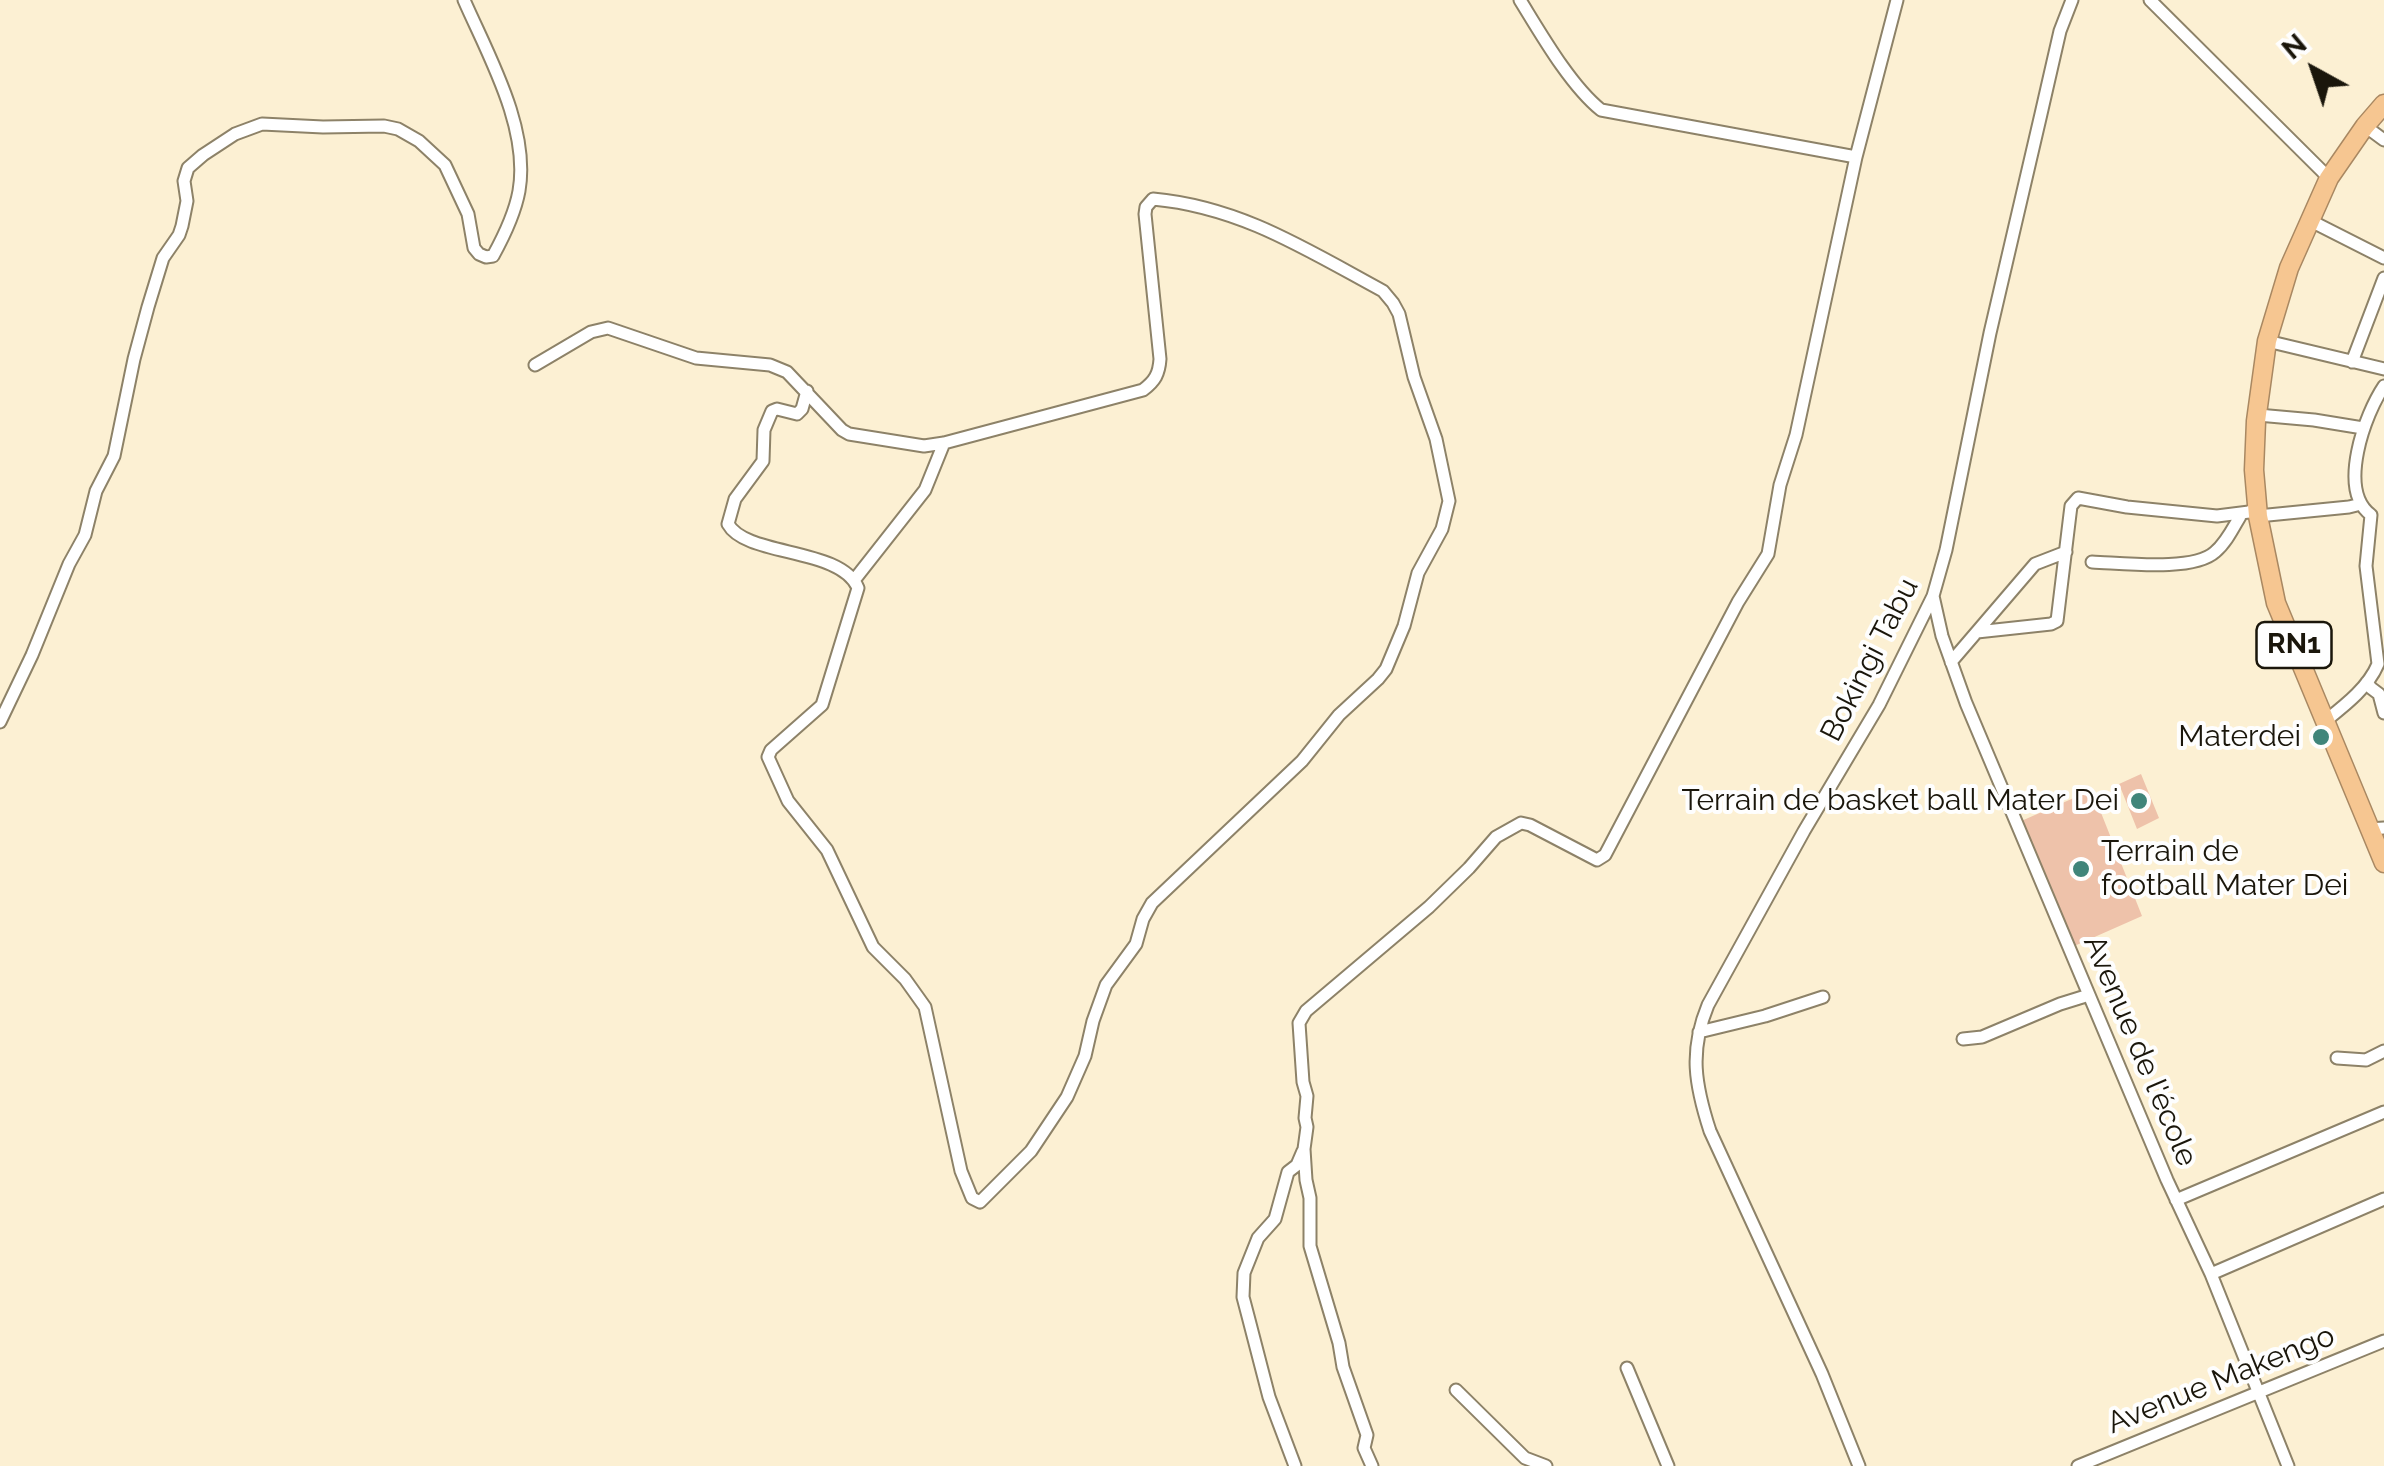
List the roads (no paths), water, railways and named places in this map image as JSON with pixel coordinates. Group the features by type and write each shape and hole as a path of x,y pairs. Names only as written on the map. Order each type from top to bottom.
{"highway":[{"name":"RN1","path":"2384,104 2330,178 2289,268 2266,341 2252,512 2276,603 2324,722 2376,828 2384,863"}],"street":[{"path":"0,722 85,534 96,491 114,456 148,307 164,258 180,235 188,168 235,134 262,124 398,129 420,141 445,165 468,214 474,248 486,258 494,256 518,198 518,150 501,82 464,0"},
{"path":"1520,0 1564,67 1601,110 1856,157"},
{"path":"1372,1466 1364,1448 1367,1435 1343,1367 1310,1249 1310,1198 1304,1149 1307,1096 1299,1024 1306,1011 1430,907 1496,837 1514,826 1530,825 1597,860 1605,856 1738,602 1768,554 1780,485 1796,435 1856,157 1897,0"},
{"name":"Bokingi Tabu","path":"1859,1466 1814,1356 1710,1131 1696,1078 1699,1032 1716,989 1880,705 1933,596 2052,64 2072,0"},
{"path":"2150,0 2330,178"},
{"path":"2365,126 2384,140"},
{"path":"534,365 591,332 608,328 696,358 770,366 789,373 849,434 924,446 944,443 1142,390 1154,382 1160,359 1146,207 1152,200 1228,214 1273,232 1389,297 1398,314 1436,439 1449,501 1442,529 1418,573 1404,626 1386,669 1336,719 1302,761 1152,903 1136,944 1106,985 1085,1056 1067,1097 1031,1151 980,1202 972,1198 961,1171 925,1007 905,979 873,947 827,850 788,801 768,757 822,705 858,588 854,580 820,558 800,556 736,535 728,524 735,499 763,461 764,430 772,411 797,414 806,391"},
{"path":"2309,220 2384,258"},
{"path":"2352,362 2384,278"},
{"path":"2266,341 2384,369"},
{"path":"2324,722 2354,697 2378,664 2366,566 2371,515 2361,504 2356,473 2363,428 2384,386"},
{"path":"2258,415 2363,428"},
{"path":"854,580 926,490 944,443"},
{"path":"1978,632 2057,620 2071,506 2078,498 2217,516 2361,504"},
{"path":"2092,562 2196,561 2215,552 2252,512"},
{"path":"1951,662 2035,564 2066,552"},
{"name":"Avenue de l'école","path":"1933,596 1951,662 2002,791 2211,1274 2288,1466"},
{"path":"2367,682 2379,694 2384,713"},
{"path":"1963,1040 1982,1037 2089,995"},
{"path":"1699,1032 1766,1016 1823,996"},
{"path":"2337,1058 2366,1060 2384,1052"},
{"path":"2176,1200 2384,1112"},
{"path":"1295,1466 1270,1397 1243,1296 1244,1273 1259,1236 1275,1219 1288,1172 1304,1149"},
{"path":"2211,1274 2384,1199"},
{"name":"Avenue Makengo","path":"2081,1465 2384,1341"},
{"path":"1627,1368 1668,1466"},
{"path":"1456,1390 1525,1458 1546,1466"}],"place":[{"name":"Materdei","path":"2321,737"},
{"name":"Terrain de basket ball Mater Dei","path":"2139,801"},
{"name":"Terrain de football Mater Dei","path":"2081,869"}]}
